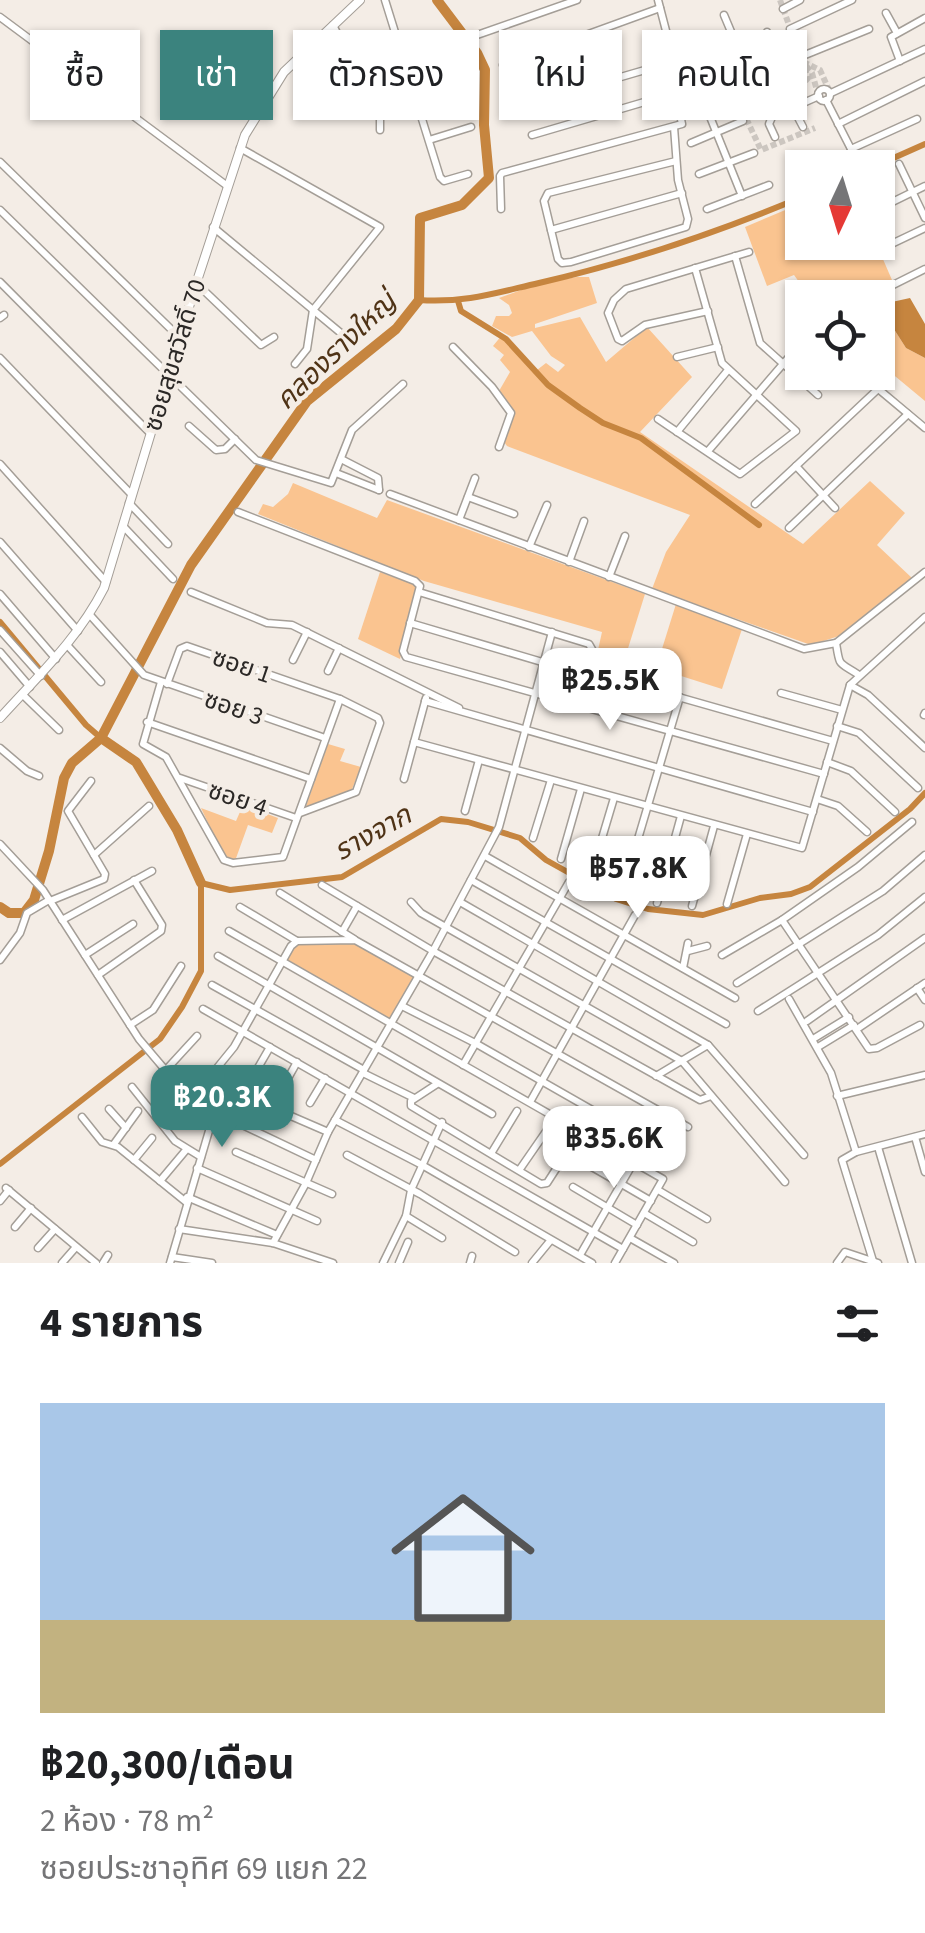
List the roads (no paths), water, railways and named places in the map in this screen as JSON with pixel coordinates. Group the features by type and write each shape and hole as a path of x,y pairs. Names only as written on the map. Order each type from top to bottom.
{"street":[{"name":"ซอยสุขสวัสดิ์ 70","path":"0,718 78,631 106,582 226,185 261,106 284,72 360,0"},
{"path":"385,0 441,180 468,174"},
{"path":"479,34 577,0"},
{"path":"783,9 800,0"},
{"path":"790,30 852,0"},
{"path":"591,30 659,4 666,30"},
{"path":"886,13 896,34"},
{"path":"724,15 730,30"},
{"path":"0,16 226,185"},
{"path":"900,61 890,40 925,18"},
{"path":"333,25 380,118 380,130"},
{"path":"807,55 869,29"},
{"path":"807,102 925,49"},
{"path":"838,124 925,81"},
{"path":"825,97 851,149 917,119"},
{"path":"532,135 642,100"},
{"path":"502,210 502,173 682,124 681,120"},
{"path":"711,120 742,196"},
{"path":"770,120 774,137"},
{"path":"800,120 803,126"},
{"path":"691,143 744,121"},
{"path":"674,126 686,227 570,262 558,259 544,201 548,194 676,160"},
{"path":"429,140 471,128"},
{"path":"240,148 380,227 313,310 307,350 295,364"},
{"path":"699,174 754,153"},
{"path":"0,162 179,337"},
{"path":"899,164 925,218"},
{"path":"707,209 768,185"},
{"path":"895,199 925,186"},
{"path":"551,230 682,193"},
{"path":"0,210 260,461 330,483 352,430 403,384"},
{"path":"214,227 342,334"},
{"path":"895,242 925,228"},
{"path":"708,310 645,325 622,341 608,313 621,291 749,252"},
{"path":"735,256 757,338 818,394"},
{"path":"658,419 740,474 795,435 795,428 722,363 695,268"},
{"path":"895,284 925,268"},
{"path":"0,282 150,433"},
{"path":"196,283 262,345 274,338"},
{"path":"452,347 509,410 510,422 499,447"},
{"path":"677,356 718,347"},
{"path":"0,358 168,544"},
{"path":"708,452 784,365"},
{"path":"678,432 728,370"},
{"path":"755,504 877,390"},
{"path":"879,390 925,428"},
{"path":"789,528 908,414"},
{"path":"189,426 216,450 235,440"},
{"path":"336,474 380,490 378,478 341,459"},
{"path":"0,464 106,582"},
{"path":"796,466 835,508"},
{"path":"459,520 475,478"},
{"path":"390,494 804,649 833,644 925,572"},
{"path":"468,497 514,514"},
{"path":"529,547 547,505"},
{"path":"238,512 415,581 420,586 403,651 406,657 824,774"},
{"path":"569,562 584,521"},
{"path":"123,526 173,579"},
{"path":"609,576 625,536"},
{"path":"0,542 78,631"},
{"path":"190,592 267,624 292,625 427,697 473,715 813,812"},
{"path":"419,592 592,647 577,705"},
{"path":"0,594 56,659"},
{"name":"ซอย 3","path":"90,615 144,675 326,738"},
{"path":"414,742 802,848 850,686 925,616"},
{"path":"410,623 833,741"},
{"path":"0,630 43,673"},
{"path":"293,660 307,632"},
{"path":"275,1239 328,1132 495,837 552,632"},
{"path":"833,644 841,666 859,674"},
{"path":"67,645 101,682"},
{"name":"ซอย 1","path":"164,683 180,649 187,646 340,698"},
{"path":"328,671 339,648"},
{"path":"0,652 30,686"},
{"path":"164,683 142,744 163,754 200,813 219,856 233,863 280,859 340,698 372,713 380,722 356,792 298,816"},
{"path":"850,686 871,698 925,748"},
{"path":"781,693 842,710"},
{"path":"22,694 59,730"},
{"path":"404,779 427,697"},
{"path":"622,893 680,697"},
{"path":"147,722 311,779"},
{"path":"837,726 859,733 918,788"},
{"path":"0,748 27,771 40,776"},
{"path":"465,810 479,760"},
{"path":"827,762 851,772 895,812"},
{"name":"ซอย 4","path":"179,778 298,816"},
{"path":"534,838 551,780"},
{"path":"0,960 20,933 27,914 50,900 104,879 105,874 68,812 91,781"},
{"path":"562,859 581,788"},
{"path":"591,876 614,798"},
{"path":"817,799 838,806 867,832"},
{"path":"94,855 149,806"},
{"path":"656,904 682,816"},
{"path":"722,956 858,868 912,822"},
{"path":"692,906 714,825"},
{"path":"726,904 747,834"},
{"path":"0,844 43,890 139,1039 211,1124 171,1260 212,1263"},
{"path":"738,983 884,891 925,854"},
{"path":"484,856 735,998"},
{"path":"62,920 152,871"},
{"path":"98,975 161,932 162,925 134,880"},
{"path":"471,880 726,1024"},
{"path":"463,1064 569,882"},
{"path":"322,885 433,952 700,1100 712,1096"},
{"path":"280,892 355,940 688,1127"},
{"path":"758,1011 878,935 925,897"},
{"path":"412,902 421,913 682,1061 785,1182"},
{"path":"460,902 708,1045 804,1155"},
{"path":"240,906 297,941 355,940"},
{"path":"342,932 357,906"},
{"path":"530,1102 634,915"},
{"path":"782,920 872,1050 920,1025"},
{"path":"85,955 134,924"},
{"path":"229,930 664,1180 616,1262"},
{"path":"807,1021 925,938"},
{"path":"190,1100 227,1057 297,941"},
{"path":"684,968 688,947 707,946"},
{"path":"218,956 492,1114"},
{"path":"130,1025 152,1010 181,966"},
{"path":"212,985 415,1099"},
{"path":"815,1043 856,1027 921,985 925,1000"},
{"path":"789,999 832,1073 856,1152"},
{"path":"402,1006 475,1043 671,1155"},
{"path":"203,1010 623,1248"},
{"path":"815,1043 849,1017"},
{"path":"164,1072 197,1036"},
{"path":"656,1076 708,1045"},
{"path":"255,1074 270,1047"},
{"path":"282,1089 297,1062"},
{"path":"838,1096 925,1075"},
{"path":"310,1102 325,1078"},
{"path":"437,1084 410,1101 411,1106 541,1184 547,1183 574,1141"},
{"path":"132,1087 186,1150 201,1157"},
{"path":"254,1100 328,1132"},
{"path":"109,1109 126,1128"},
{"path":"114,1144 138,1110"},
{"path":"492,1152 517,1110"},
{"path":"580,1256 661,1114"},
{"path":"82,1117 102,1142 114,1144 186,1200 333,1263"},
{"path":"335,1120 592,1263"},
{"path":"236,1122 316,1160"},
{"path":"383,1263 406,1216 412,1190 442,1122"},
{"path":"520,1170 547,1130"},
{"path":"876,1262 841,1162 856,1152 925,1134"},
{"path":"915,1137 925,1172"},
{"path":"134,1160 152,1138"},
{"path":"878,1146 912,1263"},
{"path":"160,1181 186,1150"},
{"path":"236,1152 332,1194"},
{"path":"346,1155 515,1252"},
{"path":"585,1163 651,1202"},
{"path":"197,1168 317,1221"},
{"path":"572,1188 637,1225"},
{"path":"0,1201 8,1189 99,1263 108,1255"},
{"path":"658,1190 707,1219"},
{"path":"15,1227 31,1208"},
{"path":"644,1214 693,1242"},
{"path":"406,1216 442,1238"},
{"path":"38,1248 54,1228"},
{"path":"179,1229 275,1239"},
{"path":"630,1238 674,1263"},
{"path":"532,1263 550,1241"},
{"path":"399,1263 408,1242"},
{"path":"62,1263 76,1247"},
{"path":"837,1263 845,1252 876,1262"}],"waterway":[{"name":"คลองรางใหญ่","path":"0,907 9,913 24,913 34,900 64,778 72,763 101,738 191,565 307,401 396,329 419,300 420,218 462,205 489,178 484,125 485,70 477,53 437,0"},
{"path":"895,157 925,144"},
{"path":"419,300 480,296 606,266 785,203"},
{"path":"458,301 461,311 506,339 548,385 603,423 641,438 759,525"},
{"path":"0,622 101,738"},
{"path":"101,738 136,762 177,830 201,883"},
{"name":"รางจาก","path":"0,1164 160,1039 201,971 201,883 230,890 342,877 441,819 468,822 520,838 546,860 616,899 648,909 703,915 810,887 925,793"}],"tunnel":[{"path":"780,0 808,78 746,111 745,116 761,150 815,128"},
{"path":"807,64 820,70 829,90"},
{"path":"807,67 818,94"}]}
